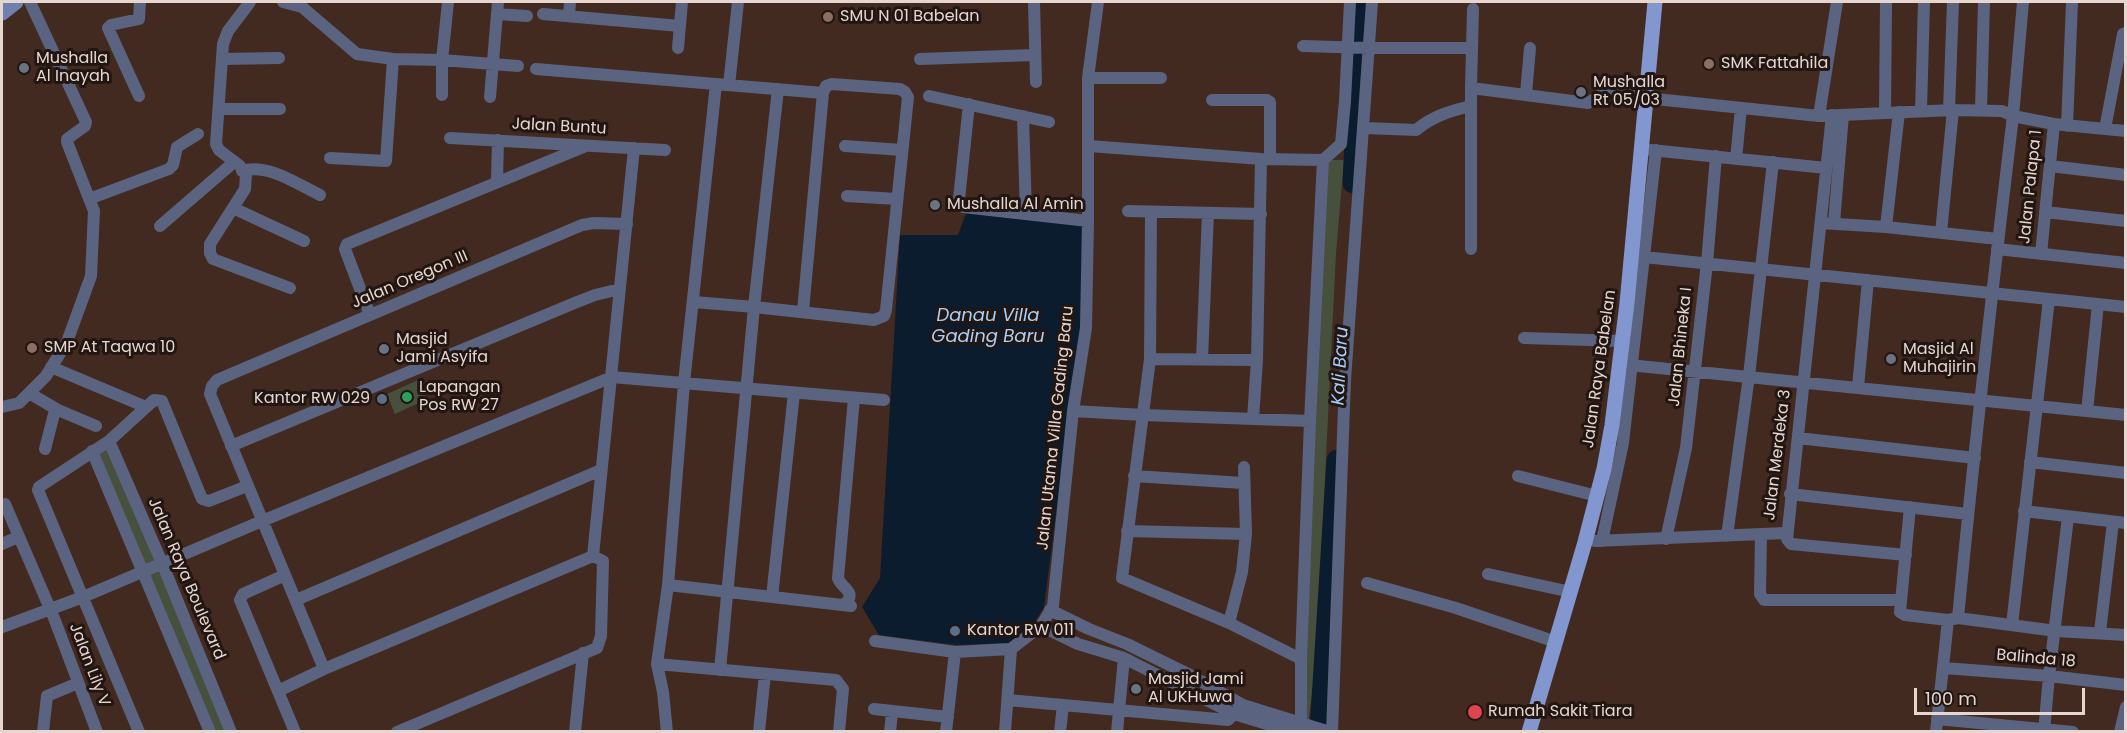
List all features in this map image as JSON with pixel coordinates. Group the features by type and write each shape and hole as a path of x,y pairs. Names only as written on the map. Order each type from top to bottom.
{"main road":[{"name":"Jalan Raya Babelan","path":"1529,732 1586,542 1625,364 1622,341 1649,149 1646,98 1655,2"}],"street":[{"path":"2,13 16,2"},
{"path":"2,406 14,405 46,376 67,342 91,276 95,216 66,142 85,126 86,122 30,2"},
{"path":"139,96 108,28 111,25 139,19 140,2"},
{"path":"250,2 228,31 223,44 216,144 219,150 246,175 245,189 210,244 210,253 213,259 290,288"},
{"path":"283,2 302,7 357,54 393,59 518,66"},
{"path":"442,95 442,60 448,2"},
{"path":"569,16 570,2"},
{"path":"678,48 682,2"},
{"path":"729,85 738,2"},
{"path":"1034,2 1036,82"},
{"name":"Jalan Utama Villa Gading Baru","path":"1052,608 1073,411 1086,328 1088,78 1098,2"},
{"path":"1089,146 1266,159 1323,160 1341,144 1350,2"},
{"path":"1008,700 1232,718 1329,731 1345,380 1372,2"},
{"path":"1819,116 1838,2"},
{"path":"1885,113 1886,2"},
{"path":"1921,111 1924,2"},
{"path":"1941,233 1951,110 1953,2"},
{"path":"1981,110 1984,2"},
{"path":"2023,2 2009,114 1998,244 1979,400 1975,458 1936,725 2073,732"},
{"name":"Jalan Palapa 1","path":"2041,254 2050,166 2061,125 2072,2"},
{"path":"490,97 498,8 527,16"},
{"path":"1471,249 1473,9"},
{"path":"543,14 680,26"},
{"path":"2105,129 2123,34 2126,33"},
{"path":"1303,46 1472,48"},
{"path":"1526,94 1530,48"},
{"path":"920,58 1035,56"},
{"path":"223,59 279,58"},
{"path":"330,158 386,161 393,59"},
{"path":"536,69 823,93"},
{"path":"1088,78 1161,78"},
{"path":"667,732 663,692 657,664 668,585 684,383 716,84"},
{"path":"694,302 874,320 884,316 908,97 900,89 828,84 826,86 823,93 803,312"},
{"path":"1471,88 1588,103 1606,91 1646,98 1819,116 1981,110 2061,125 2126,131"},
{"path":"720,670 754,307 778,89"},
{"path":"929,96 1049,122"},
{"path":"1212,100 1267,100 1270,102 1261,214 1253,419"},
{"path":"969,104 960,203 963,207 1088,221"},
{"path":"1341,138 1416,130 1441,114 1471,106"},
{"path":"1736,159 1741,108"},
{"path":"220,109 280,109"},
{"path":"1886,227 1899,112"},
{"path":"1827,223 1826,168 1837,115"},
{"path":"1827,223 1837,115"},
{"path":"1023,116 1026,214"},
{"path":"89,199 169,169 173,165 177,147 198,134"},
{"name":"Jalan Buntu","path":"450,138 665,150"},
{"path":"497,182 498,140"},
{"path":"370,315 345,249 347,244 586,146"},
{"path":"845,146 902,150"},
{"path":"593,556 634,148"},
{"path":"1602,541 1623,443 1625,364 1644,257 1649,149 1826,168"},
{"name":"Jalan Bhineka I","path":"1666,539 1686,448 1707,263 1716,156"},
{"path":"1301,728 1301,659 1310,421 1323,160"},
{"path":"1726,536 1749,376 1773,162"},
{"path":"160,225 238,166 264,170 320,195"},
{"path":"2050,166 2126,175"},
{"path":"847,196 897,199"},
{"path":"233,208 304,241"},
{"path":"1128,211 1261,214"},
{"path":"1151,212 1150,358 1122,577 1229,623 1301,659"},
{"path":"2045,212 2126,221"},
{"path":"1202,358 1208,213"},
{"path":"1827,223 1941,233 2041,254 2126,263"},
{"name":"Jalan Merdeka 3","path":"1786,533 1815,274 1827,223"},
{"name":"Jalan Oregon III","path":"231,446 210,394 212,386 218,380 582,225 627,224"},
{"path":"1644,257 2126,307"},
{"path":"1858,387 1868,280"},
{"path":"324,669 231,446 586,298 620,290"},
{"path":"2012,625 2049,299"},
{"path":"2087,411 2098,304"},
{"path":"1524,338 1622,341"},
{"path":"1150,358 1257,360"},
{"path":"1625,364 2126,415"},
{"path":"51,367 146,407"},
{"path":"2,627 83,597 612,376 884,400"},
{"path":"29,393 58,410 96,426"},
{"path":"772,597 794,393"},
{"path":"668,585 849,606 850,594 838,578 854,398"},
{"path":"139,732 38,490 42,483 109,441 154,400 162,401 202,499 209,501 248,486"},
{"path":"45,449 54,414 58,410"},
{"path":"1073,411 1310,421"},
{"path":"1798,438 1975,458"},
{"name":"Jalan Raya Boulevard","path":"109,441 231,732"},
{"path":"92,451 210,732"},
{"path":"2030,462 2126,473"},
{"path":"1229,623 1242,572 1246,534 1244,467"},
{"path":"296,600 601,471"},
{"path":"1134,476 1243,483"},
{"path":"1518,476 1597,496"},
{"path":"1790,494 1968,514"},
{"name":"Jalan Lily V","path":"5,504 50,610 97,732"},
{"path":"1910,507 1900,600 1902,614 2056,631 2126,635"},
{"path":"2024,512 2119,523 2100,632"},
{"path":"2044,730 2068,517"},
{"path":"1127,531 1246,534"},
{"path":"1586,542 1786,533 1786,539 1791,544 1906,555"},
{"path":"1761,534 1760,594 1764,600 1900,600"},
{"path":"2,544 18,537"},
{"path":"278,691 324,669 593,556 600,558 604,564 601,636 597,648 397,732"},
{"path":"1488,574 1571,592"},
{"path":"285,575 240,597 295,732"},
{"path":"1367,583 1456,608 1556,642"},
{"path":"875,641 955,652 1011,649 1041,626 1052,608 1089,629 1127,644 1190,675 1232,718"},
{"path":"1041,626 1078,644 1124,658 1232,718 1251,717 1301,728"},
{"path":"1005,732 1011,649"},
{"path":"946,732 955,652"},
{"path":"575,732 583,653"},
{"path":"1117,732 1124,658"},
{"path":"657,664 836,680 841,684 843,699 839,732"},
{"name":"Balinda 18","path":"1944,668 2126,685"},
{"path":"759,732 765,675"},
{"path":"43,732 46,696 78,683"},
{"path":"1060,732 1063,705"},
{"path":"2120,732 2126,707"},
{"path":"874,709 948,717"},
{"path":"890,732 892,711"}],"green space":[{"path":"1323,160 1344,160 1336,253 1316,662 1308,726 1301,724"},
{"name":"Lapangan Pos RW 27","path":"418,380 427,399 395,414 387,394"},
{"path":"109,441 231,731 209,731 92,451"}],"water":[{"name":"Danau Villa Gading Baru","path":"966,213 1083,226 1080,328 1044,607 1035,622 1008,643 957,645 879,635 862,607 880,578 900,235 958,235"}],"waterway":[{"name":"Kali Baru","path":"1353,183 1362,2"},
{"name":"Kali Baru","path":"1320,732 1337,460"}],"place":[{"name":"SMU N 01 Babelan","path":"828,17"},
{"name":"SMK Fattahila","path":"1709,64"},
{"name":"Mushalla Al Inayah","path":"24,68"},
{"name":"Mushalla Rt 05/03","path":"1581,92"},
{"name":"Mushalla Al Amin","path":"935,205"},
{"name":"SMP At Taqwa 10","path":"32,348"},
{"name":"Masjid Jami Asyifa","path":"384,349"},
{"name":"Masjid Al Muhajirin","path":"1891,359"},
{"name":"Lapangan Pos RW 27","path":"407,397"},
{"name":"Kantor RW 029","path":"382,399"},
{"name":"Kantor RW 011","path":"955,631"},
{"name":"Masjid Jami Al UKHuwa","path":"1136,689"},
{"name":"Rumah Sakit Tiara","path":"1475,712"}]}
